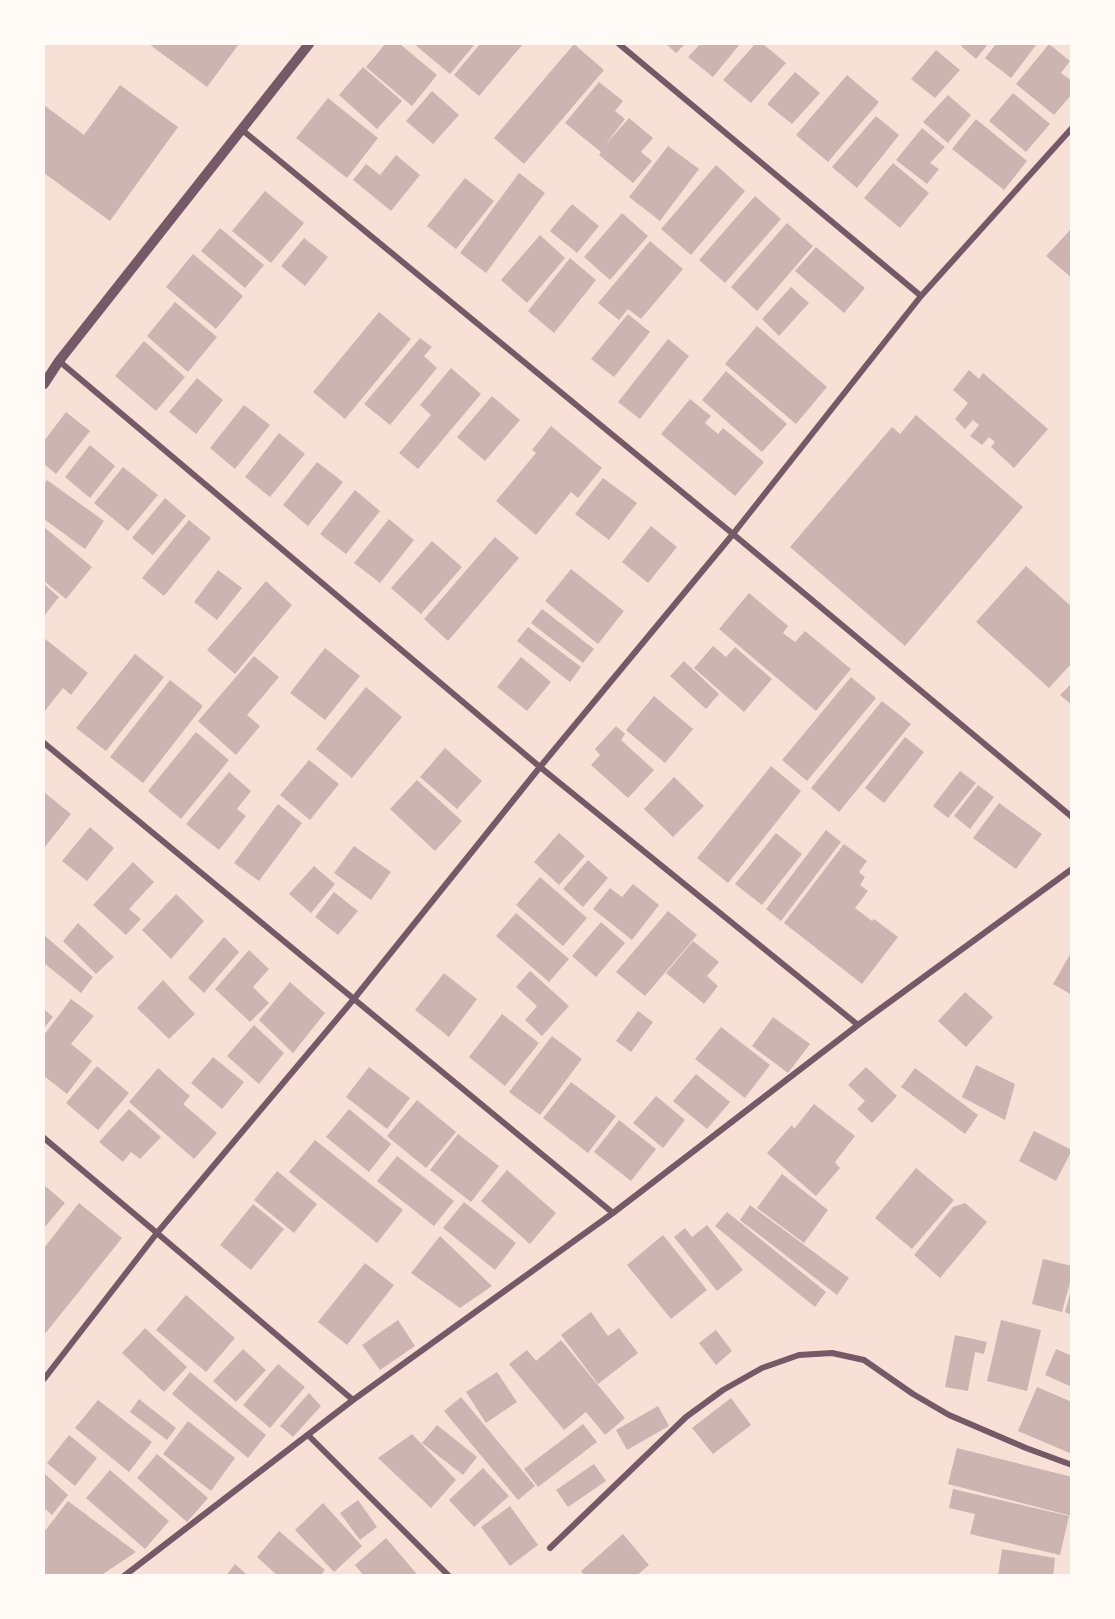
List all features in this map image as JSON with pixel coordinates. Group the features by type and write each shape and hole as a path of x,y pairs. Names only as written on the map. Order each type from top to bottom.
{"street":[{"path":"44,384 59,360 309,44"},
{"path":"619,44 921,296"},
{"path":"241,128 733,534 1071,817"},
{"path":"44,1379 157,1233 353,1000 540,767 733,534 921,296 1071,128"},
{"path":"59,360 540,767 858,1025"},
{"path":"44,742 613,1213"},
{"path":"124,1575 353,1400 613,1213 858,1025 1071,869"},
{"path":"44,1138 353,1400"},
{"path":"550,1548 686,1417 723,1390 752,1374 799,1355 832,1353 864,1360 913,1394 949,1414 1016,1444 1071,1465"},
{"path":"309,1435 449,1575"}],"building":[{"path":"149,44 239,44 207,87"},
{"path":"385,44 400,44 437,75 412,106 366,67"},
{"path":"414,44 475,44 450,74"},
{"path":"480,44 523,44 479,96 454,75"},
{"path":"574,44 604,70 524,164 494,138"},
{"path":"666,44 685,44 676,53"},
{"path":"700,44 740,44 713,77 688,57"},
{"path":"755,44 763,44 786,63 751,103 723,80"},
{"path":"963,44 988,44 976,59 961,46"},
{"path":"996,44 1037,44 1011,78 985,58"},
{"path":"1049,44 1070,61 1061,73 1072,81 1072,94 1054,115 1016,84"},
{"path":"936,50 960,70 935,98 911,79"},
{"path":"363,67 402,101 377,129 339,95"},
{"path":"795,72 820,93 792,124 767,104"},
{"path":"847,75 879,102 828,162 796,135"},
{"path":"599,82 623,101 615,111 625,119 605,145 629,118 653,138 641,152 652,161 633,183 599,155 601,152 565,123"},
{"path":"120,85 178,127 110,221 44,173 44,105 84,135"},
{"path":"432,91 459,115 433,144 406,121"},
{"path":"1013,93 1050,124 1026,152 989,121"},
{"path":"948,95 971,115 948,143 923,122"},
{"path":"328,98 378,138 347,178 296,138"},
{"path":"876,116 899,135 857,188 832,167"},
{"path":"976,119 1027,161 1004,190 952,149"},
{"path":"922,128 945,147 930,163 939,169 927,184 896,160"},
{"path":"668,146 699,169 660,221 629,197"},
{"path":"396,155 420,175 391,211 353,180 366,164 380,175"},
{"path":"893,163 929,193 900,228 864,198"},
{"path":"716,165 745,191 691,255 661,229"},
{"path":"519,173 545,193 486,273 460,253"},
{"path":"465,178 494,201 456,249 427,226"},
{"path":"265,191 304,223 271,263 232,231"},
{"path":"755,196 781,219 725,283 699,260"},
{"path":"572,204 599,226 577,253 550,231"},
{"path":"622,213 648,236 610,280 584,257"},
{"path":"787,223 813,246 757,311 731,287"},
{"path":"220,228 264,265 245,288 201,251"},
{"path":"1072,228 1072,278 1046,256"},
{"path":"540,235 565,258 527,303 501,280"},
{"path":"304,238 328,257 305,286 281,266"},
{"path":"650,241 683,269 641,319 628,309 619,320 598,303"},
{"path":"816,247 865,288 844,313 795,271"},
{"path":"193,254 243,296 216,329 166,287"},
{"path":"570,258 596,280 554,333 528,311"},
{"path":"791,287 809,303 779,336 762,319"},
{"path":"175,302 217,337 188,372 147,336"},
{"path":"379,312 411,339 345,419 313,392"},
{"path":"628,314 650,332 614,377 591,359"},
{"path":"757,326 827,387 796,424 725,364"},
{"path":"420,338 432,347 424,356 437,368 390,425 364,404"},
{"path":"668,339 689,356 640,419 618,402"},
{"path":"144,341 185,377 156,411 115,376"},
{"path":"451,368 481,394 418,469 399,453 431,415 420,405"},
{"path":"969,370 979,379 983,373 1048,429 1014,468 991,447 995,442 989,437 982,445 970,436 979,425 973,420 965,429 955,419 968,403 953,390"},
{"path":"726,371 787,424 762,452 702,400"},
{"path":"197,378 223,400 196,434 169,412"},
{"path":"492,396 520,420 485,461 457,437"},
{"path":"690,399 711,416 705,423 718,434 723,428 764,462 735,496 661,434"},
{"path":"244,405 270,425 235,469 210,448"},
{"path":"66,412 90,431 56,474 44,464 44,441"},
{"path":"916,415 1023,507 905,646 790,547 892,427 900,434"},
{"path":"551,426 602,468 578,498 571,492 536,535 496,501 536,453 532,450"},
{"path":"279,433 305,454 270,497 245,477"},
{"path":"90,445 115,466 90,498 65,477"},
{"path":"317,462 343,482 308,526 283,505"},
{"path":"123,467 158,495 128,531 94,503"},
{"path":"603,478 637,503 609,540 575,514"},
{"path":"47,480 104,521 85,549 44,519 44,485"},
{"path":"355,490 380,511 346,554 320,534"},
{"path":"165,498 186,516 153,555 132,538"},
{"path":"389,519 414,540 380,583 354,563"},
{"path":"189,520 211,538 164,596 142,578"},
{"path":"651,526 677,547 648,583 622,562"},
{"path":"44,527 92,567 66,599 44,581"},
{"path":"495,537 519,558 448,641 424,619"},
{"path":"432,541 462,567 421,614 391,588"},
{"path":"1026,566 1072,607 1072,663 1049,688 976,622"},
{"path":"571,569 624,611 598,644 545,601"},
{"path":"218,570 242,588 217,620 194,602"},
{"path":"266,581 292,605 235,674 207,650"},
{"path":"44,584 59,597 44,616"},
{"path":"749,593 788,626 783,633 795,642 805,631 851,669 816,711 719,629"},
{"path":"542,609 594,649 583,663 531,623"},
{"path":"528,627 581,667 570,682 517,641"},
{"path":"44,638 88,673 71,695 63,688 44,712"},
{"path":"713,646 726,657 735,647 772,679 744,712 694,668"},
{"path":"325,648 360,676 325,720 290,693"},
{"path":"135,654 164,677 106,751 76,728"},
{"path":"254,656 279,677 247,715 260,726 236,755 198,721"},
{"path":"521,657 551,682 527,711 497,687"},
{"path":"684,661 719,694 706,709 670,676"},
{"path":"851,677 876,698 807,781 782,760"},
{"path":"170,680 203,706 143,783 110,757"},
{"path":"1072,683 1072,705 1060,695"},
{"path":"366,687 402,717 352,778 316,749"},
{"path":"654,696 693,729 665,763 626,730"},
{"path":"882,701 911,724 839,812 811,788"},
{"path":"616,726 625,734 621,740 654,770 628,798 591,765 600,755 595,749"},
{"path":"196,732 229,760 181,819 148,791"},
{"path":"905,737 924,752 884,803 865,788"},
{"path":"445,748 482,781 457,809 420,777"},
{"path":"309,760 339,784 310,820 280,795"},
{"path":"771,766 801,791 728,883 697,858"},
{"path":"960,771 976,783 948,818 933,806"},
{"path":"229,772 251,791 237,809 246,816 219,850 186,824"},
{"path":"674,777 704,806 673,837 644,809"},
{"path":"417,780 462,821 435,851 390,809"},
{"path":"978,785 994,797 970,829 954,816"},
{"path":"45,793 71,814 44,848 44,795"},
{"path":"999,803 1042,834 1016,869 973,838"},
{"path":"278,804 302,823 259,881 234,863"},
{"path":"90,827 114,848 87,881 62,861"},
{"path":"826,830 841,842 781,921 766,909"},
{"path":"559,833 585,856 559,885 534,862"},
{"path":"776,833 802,854 762,905 735,884"},
{"path":"844,844 867,861 859,872 865,877 860,885 868,891 855,908 898,937 862,984 784,923"},
{"path":"354,846 391,872 371,900 334,873"},
{"path":"588,860 608,878 583,907 563,889"},
{"path":"133,862 154,882 129,909 141,919 126,935 93,905"},
{"path":"314,866 335,884 311,913 289,894"},
{"path":"540,877 587,918 563,946 516,905"},
{"path":"633,884 659,905 632,940 593,909 610,888 622,897"},
{"path":"334,892 358,911 338,935 315,917"},
{"path":"176,894 204,921 171,959 142,930"},
{"path":"668,911 697,935 645,996 616,972"},
{"path":"516,913 569,959 549,982 496,936"},
{"path":"601,922 625,943 596,977 572,956"},
{"path":"78,923 114,957 96,974 63,941"},
{"path":"44,935 93,977 81,993 44,963"},
{"path":"224,937 239,952 204,993 188,978"},
{"path":"693,941 719,962 707,976 718,986 704,1004 666,973"},
{"path":"249,950 269,969 253,987 269,1003 250,1022 215,989"},
{"path":"1072,951 1072,995 1053,984"},
{"path":"530,971 569,1006 542,1036 525,1020 537,1006 516,987"},
{"path":"444,973 477,999 449,1037 415,1010"},
{"path":"163,980 195,1014 169,1039 137,1008"},
{"path":"290,982 325,1013 293,1053 259,1020"},
{"path":"965,992 993,1017 966,1047 938,1021"},
{"path":"71,999 94,1016 71,1044 92,1061 67,1094 44,1076 44,1035"},
{"path":"44,1009 53,1017 44,1028"},
{"path":"638,1011 653,1022 631,1052 616,1041"},
{"path":"502,1014 539,1043 505,1086 469,1057"},
{"path":"773,1017 810,1044 788,1073 752,1046"},
{"path":"254,1025 284,1053 259,1084 227,1056"},
{"path":"721,1027 770,1065 745,1098 695,1059"},
{"path":"552,1036 582,1059 540,1115 509,1092"},
{"path":"213,1057 244,1082 222,1109 191,1083"},
{"path":"976,1065 1015,1084 1005,1120 962,1097"},
{"path":"97,1066 129,1093 98,1130 66,1103"},
{"path":"369,1067 410,1098 387,1129 346,1097"},
{"path":"866,1067 897,1096 872,1123 857,1109 865,1101 848,1085"},
{"path":"158,1068 190,1096 183,1104 217,1133 194,1159 129,1102"},
{"path":"915,1068 978,1115 965,1134 901,1087"},
{"path":"696,1074 730,1102 707,1129 673,1101"},
{"path":"571,1082 616,1116 588,1153 543,1118"},
{"path":"656,1096 685,1120 663,1148 633,1123"},
{"path":"417,1100 456,1132 426,1168 387,1136"},
{"path":"814,1104 855,1136 835,1162 840,1168 816,1196 767,1153 792,1125 794,1129"},
{"path":"129,1109 161,1137 140,1159 131,1152 123,1162 99,1142"},
{"path":"349,1109 391,1144 369,1172 326,1137"},
{"path":"619,1120 656,1149 631,1181 594,1152"},
{"path":"1034,1131 1072,1150 1056,1181 1019,1161"},
{"path":"458,1134 499,1166 471,1202 430,1170"},
{"path":"315,1140 403,1210 377,1243 289,1172"},
{"path":"397,1156 454,1201 434,1226 377,1181"},
{"path":"916,1168 954,1200 912,1249 875,1218"},
{"path":"507,1170 556,1213 530,1244 481,1201"},
{"path":"277,1171 317,1204 294,1233 254,1200"},
{"path":"782,1174 828,1210 804,1243 757,1208"},
{"path":"44,1185 65,1203 44,1228"},
{"path":"464,1202 516,1243 495,1270 443,1228"},
{"path":"79,1203 122,1238 44,1335 44,1248"},
{"path":"965,1203 987,1222 940,1278 914,1255 953,1207"},
{"path":"253,1204 284,1229 251,1270 220,1245"},
{"path":"750,1205 849,1278 837,1295 740,1220"},
{"path":"727,1212 826,1292 815,1307 715,1226"},
{"path":"707,1225 743,1270 717,1291 674,1237 685,1228 692,1237"},
{"path":"663,1235 707,1290 671,1319 627,1265"},
{"path":"440,1236 492,1286 460,1308 411,1273"},
{"path":"1043,1259 1072,1266 1072,1275 1062,1312 1032,1304"},
{"path":"365,1263 394,1285 347,1345 318,1322"},
{"path":"1072,1290 1072,1315 1065,1312"},
{"path":"186,1295 235,1338 206,1372 156,1330"},
{"path":"591,1312 608,1336 619,1328 638,1353 598,1384 561,1335"},
{"path":"398,1320 415,1346 380,1370 362,1345"},
{"path":"1001,1320 1041,1330 1027,1391 987,1381"},
{"path":"145,1328 187,1367 164,1392 122,1353"},
{"path":"716,1330 732,1351 716,1365 699,1343"},
{"path":"955,1335 987,1342 984,1354 975,1352 968,1391 945,1387"},
{"path":"561,1340 625,1418 605,1435 586,1412 564,1430 509,1364 527,1350 536,1361"},
{"path":"243,1349 266,1370 236,1402 213,1381"},
{"path":"1056,1349 1072,1356 1072,1387 1045,1375"},
{"path":"278,1364 305,1387 270,1428 243,1405"},
{"path":"190,1372 266,1435 248,1458 172,1394"},
{"path":"497,1372 517,1402 486,1423 466,1392"},
{"path":"1037,1387 1072,1402 1072,1454 1018,1431"},
{"path":"309,1393 321,1406 293,1437 280,1426"},
{"path":"461,1397 535,1486 518,1500 444,1411"},
{"path":"731,1398 751,1425 713,1454 692,1428"},
{"path":"139,1399 176,1428 167,1440 130,1412"},
{"path":"98,1400 152,1442 129,1472 75,1428"},
{"path":"658,1406 669,1426 627,1450 616,1430"},
{"path":"188,1421 235,1458 211,1491 163,1454"},
{"path":"583,1424 597,1442 538,1487 524,1469"},
{"path":"437,1425 477,1457 463,1475 422,1443"},
{"path":"412,1434 456,1480 431,1508 378,1458"},
{"path":"69,1435 97,1458 75,1486 47,1463"},
{"path":"957,1448 1072,1477 1072,1516 948,1484"},
{"path":"157,1454 208,1498 187,1522 137,1478"},
{"path":"594,1464 606,1481 568,1507 556,1490"},
{"path":"483,1468 509,1496 474,1527 449,1500"},
{"path":"110,1470 169,1521 145,1549 86,1498"},
{"path":"44,1473 68,1495 52,1515 44,1508"},
{"path":"953,1489 1069,1516 1060,1555 970,1534 975,1514 949,1508"},
{"path":"358,1500 377,1527 360,1540 340,1513"},
{"path":"68,1501 136,1552 100,1576 44,1576 44,1532"},
{"path":"323,1503 362,1546 334,1572 295,1530"},
{"path":"510,1506 538,1545 510,1566 481,1527"},
{"path":"279,1531 325,1570 320,1576 278,1576 257,1557"},
{"path":"623,1534 649,1565 636,1576 585,1576 581,1571"},
{"path":"386,1538 416,1573 413,1576 364,1576 355,1565"},
{"path":"1002,1549 1055,1558 1053,1576 998,1576"},
{"path":"235,1564 248,1576 226,1576"}]}
